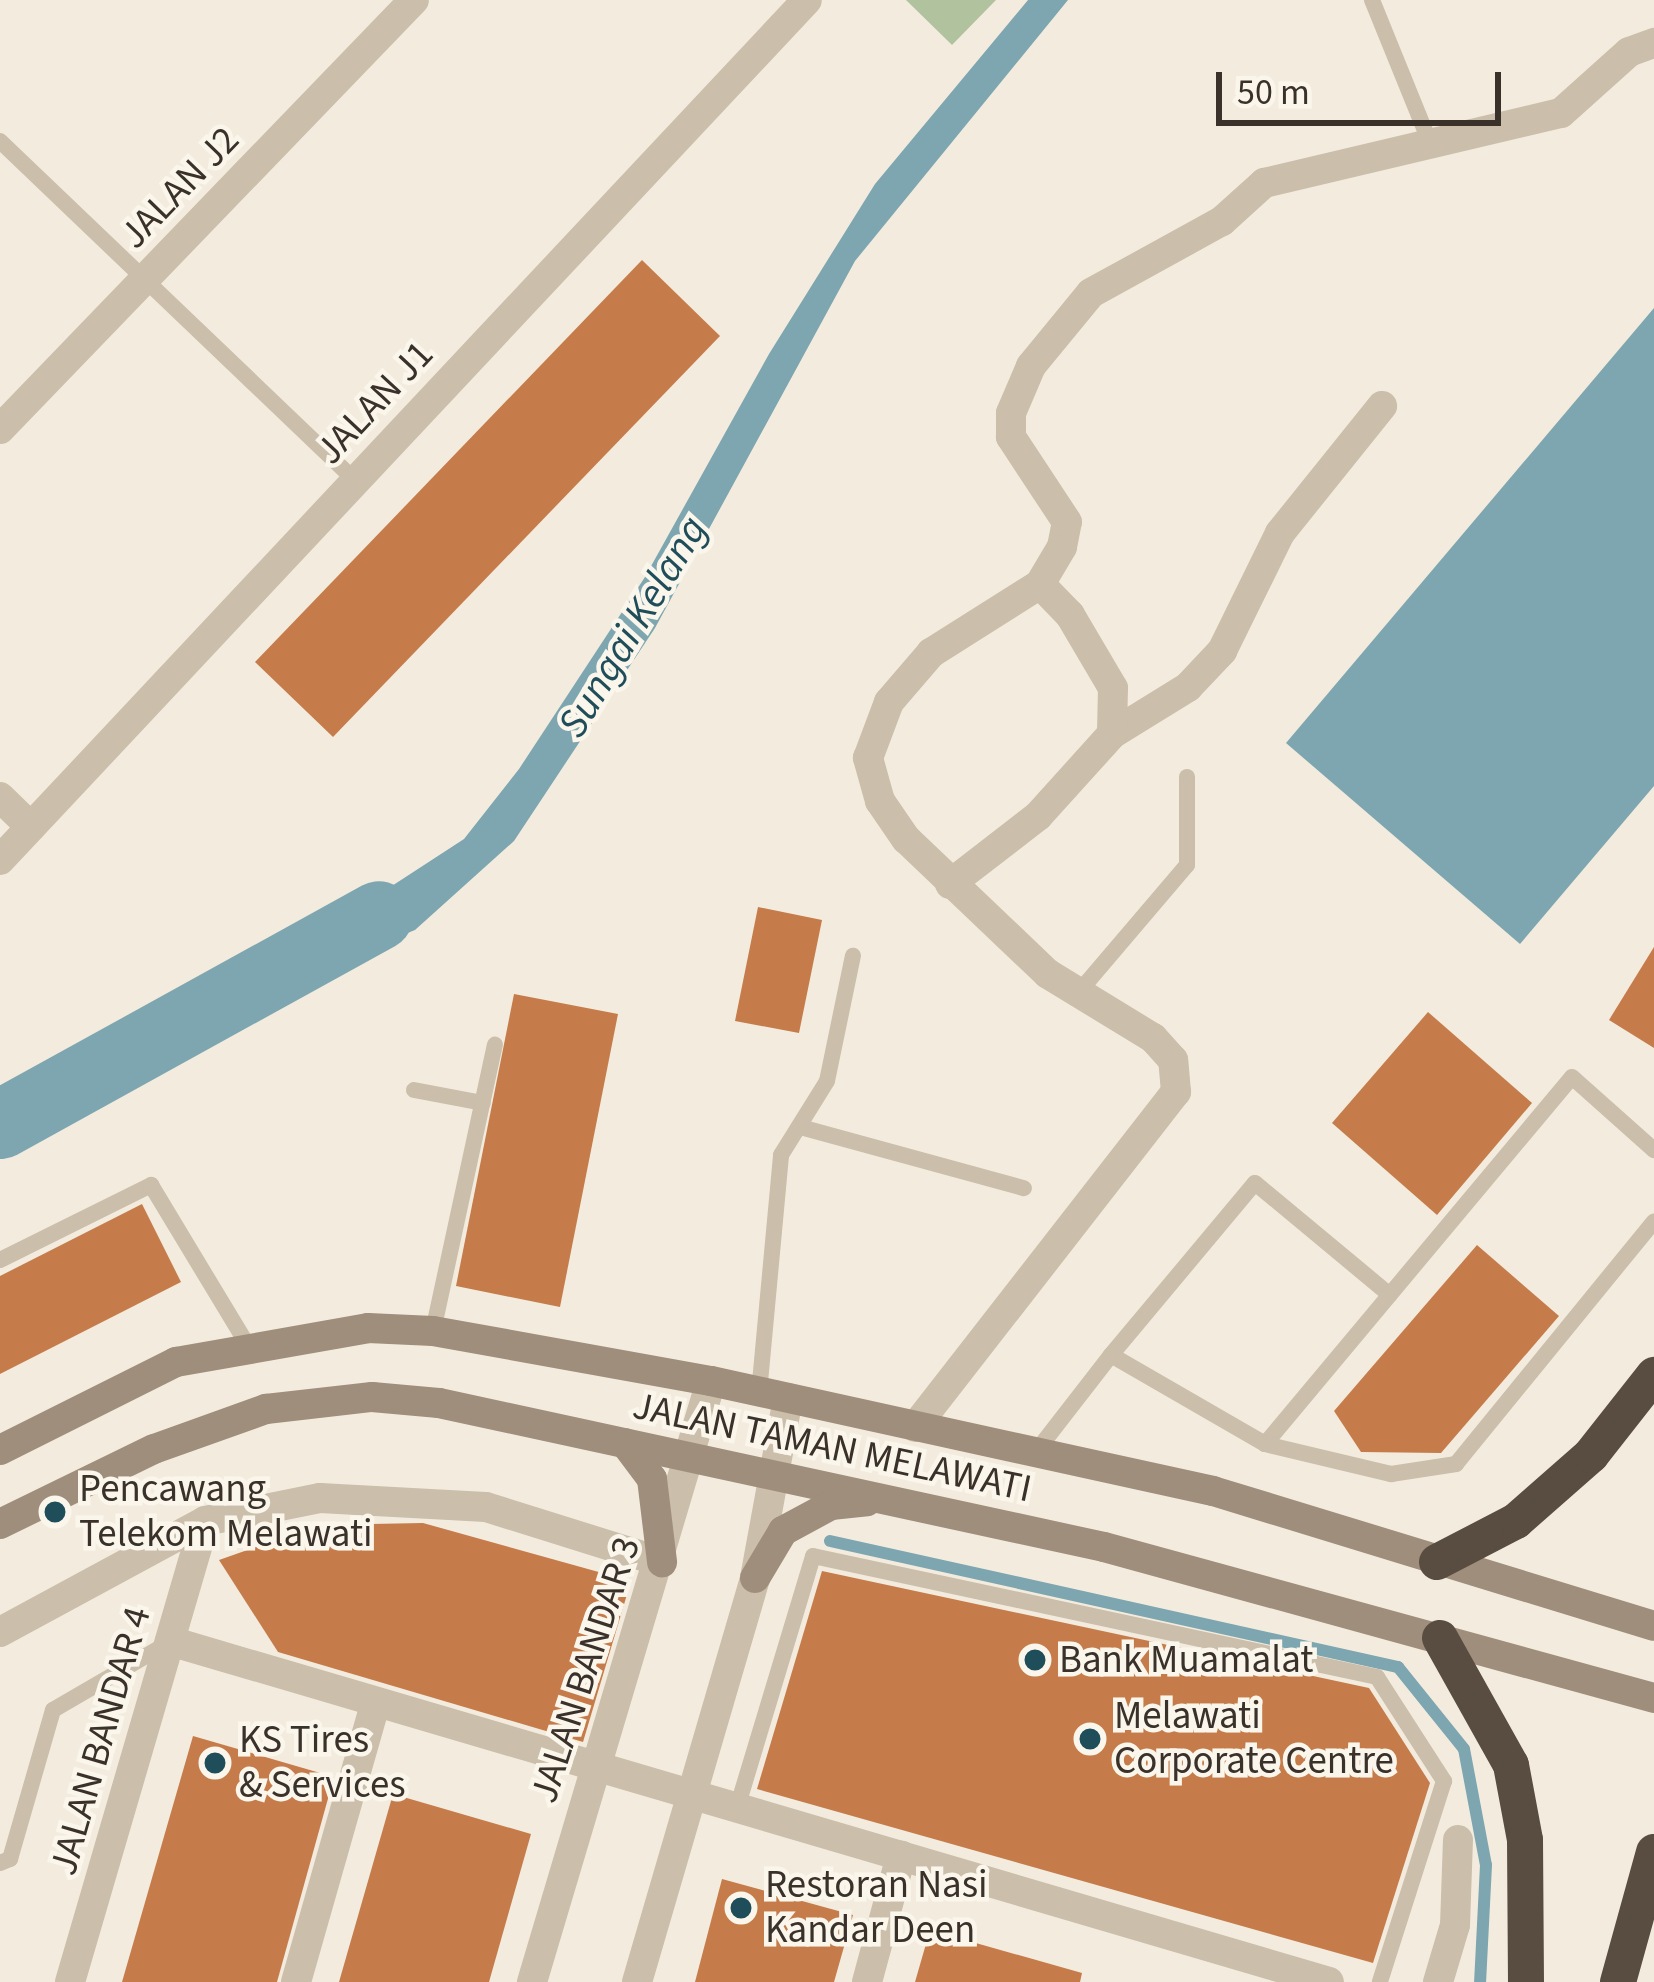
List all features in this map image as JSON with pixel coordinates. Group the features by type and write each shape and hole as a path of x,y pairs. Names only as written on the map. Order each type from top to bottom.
{"highway":[{"path":"1437,1562 1516,1520 1592,1455 1654,1375"},
{"path":"1440,1638 1511,1765 1525,1840 1526,1982"},
{"path":"1622,1969 1654,1852"},
{"path":"1622,1969 1654,1904"}],"main road":[{"name":"JALAN TAMAN MELAWATI","path":"0,1450 176,1362 368,1328 434,1331 710,1382 1214,1491 1654,1626"},
{"name":"JALAN TAMAN MELAWATI","path":"0,1524 154,1449 266,1409 372,1397 439,1403 1104,1547 1654,1699"},
{"path":"626,1443 652,1479 662,1562"},
{"path":"755,1577 783,1531 831,1505 884,1499"}],"street":[{"name":"JALAN J2","path":"0,429 414,0"},
{"name":"JALAN J1","path":"0,860 807,0"},
{"path":"915,1426 1176,1092 1173,1060 1154,1038 1078,993 950,884 880,801 868,758 890,702 931,653 1040,584 1062,548 1067,522 1022,463 1011,413 1031,366 1091,293 1222,221 1264,183 1561,113 1629,52 1654,43"},
{"path":"950,884 1038,816 1112,734 1188,687 1222,651 1280,533 1382,406"},
{"path":"1040,584 1070,616 1113,688 1112,734"},
{"path":"0,797 31,827"},
{"name":"JALAN BANDAR 3","path":"532,1982 693,1458 710,1382"},
{"path":"637,1982 755,1577 770,1474 773,1396"},
{"path":"0,1632 205,1521 320,1498 486,1507 662,1562"},
{"name":"JALAN BANDAR 4","path":"70,1982 205,1521"},
{"path":"170,1641 1329,1982"},
{"path":"296,1982 376,1702"},
{"path":"1438,1982 1455,1925 1458,1840"},
{"path":"866,1982 901,1856"}],"lane":[{"path":"1372,0 1430,143"},
{"path":"0,141 356,481"},
{"path":"1078,993 1187,865 1187,776"},
{"path":"773,1396 782,1155 804,1128 827,1082 853,956"},
{"path":"434,1331 495,1045"},
{"path":"1265,1444 1572,1076 1654,1150"},
{"path":"414,1090 483,1103"},
{"path":"804,1128 1024,1188"},
{"path":"1035,1453 1111,1354 1255,1183 1390,1294"},
{"path":"0,1261 151,1185 248,1346"},
{"path":"1111,1354 1265,1444 1390,1474 1456,1465 1654,1221"},
{"path":"737,1808 813,1556 1378,1677 1444,1781 1380,1982"},
{"path":"0,1863 10,1858 53,1710 170,1641"}],"green space":[{"path":"906,0 996,0 952,45"}],"water":[{"name":"Sungai Kelang","path":"1028,0 1068,0 855,261 655,628 514,841 415,930 309,973 292,951 464,839 519,769 645,577 769,354 875,184"},
{"path":"1654,308 1654,786 1520,944 1286,743"}],"building":[{"path":"642,260 720,336 333,737 255,662"},
{"path":"758,907 822,920 799,1033 735,1021"},
{"path":"1654,947 1654,1048 1609,1020"},
{"path":"514,994 618,1014 560,1307 456,1286"},
{"path":"1428,1012 1532,1103 1437,1215 1332,1123"},
{"path":"142,1204 181,1282 0,1374 0,1276"},
{"path":"1477,1245 1559,1316 1441,1453 1361,1452 1334,1411"},
{"path":"423,1523 631,1581 583,1742 278,1652 219,1560 318,1525"},
{"name":"Melawati Corporate Centre","path":"822,1571 1369,1688 1430,1783 1373,1963 757,1789"},
{"path":"193,1736 334,1777 277,1982 122,1982"},
{"path":"393,1794 531,1834 489,1982 339,1982"},
{"path":"722,1879 853,1915 834,1982 695,1982"},
{"path":"930,1930 1082,1973 1080,1982 915,1982"}],"waterway":[{"path":"0,1124 378,915"},
{"path":"830,1541 1398,1667 1464,1749 1486,1865 1480,1982"}],"place":[{"name":"Pencawang Telekom Melawati","path":"55,1512"},
{"name":"Bank Muamalat","path":"1035,1660"},
{"name":"Melawati Corporate Centre","path":"1090,1739"},
{"name":"KS Tires & Services","path":"215,1763"},
{"name":"Restoran Nasi Kandar Deen","path":"741,1908"}]}
